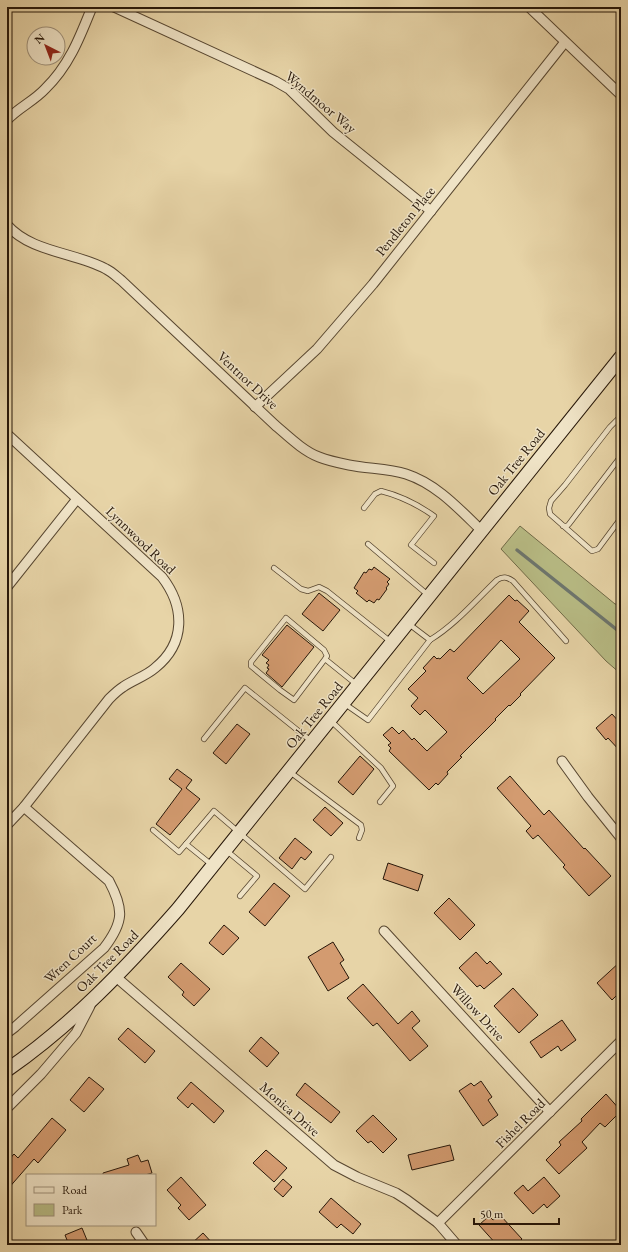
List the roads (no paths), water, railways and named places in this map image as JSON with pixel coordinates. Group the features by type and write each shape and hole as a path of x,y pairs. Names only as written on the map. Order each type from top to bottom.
{"main road":[{"name":"Oak Tree Road","path":"7,1070 58,1030 94,998 155,935 313,742 620,358"}],"street":[{"path":"7,120 45,89 65,66 79,40 92,7"},
{"name":"Wyndmoor Way","path":"114,7 289,89 334,132 431,211"},
{"path":"530,7 621,95"},
{"name":"Pendleton Place","path":"255,406 317,349 373,284 565,42"},
{"name":"Ventnor Drive","path":"7,225 28,241 107,269 300,446 318,457 350,466 376,468 407,474 426,484 450,500 482,531"},
{"name":"Lynnwood Road","path":"7,434 162,577 176,599 179,625 174,644 164,660 154,669 123,687 109,699 24,807 7,825"},
{"path":"7,587 77,498"},
{"path":"562,761 588,797 621,838"},
{"name":"Wren Court","path":"7,1033 104,948 113,936 120,920 120,907 117,895 109,881 24,807"},
{"name":"Willow Drive","path":"384,931 550,1112"},
{"name":"Monica Drive","path":"116,977 334,1165 357,1177 396,1193 438,1223 457,1245"},
{"path":"7,1108 42,1074 76,1033 94,998"},
{"name":"Fishel Road","path":"438,1223 621,1041"},
{"path":"136,1232 145,1245"}],"lane":[{"path":"621,416 610,427 551,501 549,508 550,514 592,551 598,549 621,518"},
{"path":"563,526 569,524 621,456"},
{"path":"364,508 375,494 381,491 402,497 420,506 434,516 412,544 434,563"},
{"path":"368,544 430,596"},
{"path":"274,568 301,589 308,591 319,587 327,591 392,643"},
{"path":"343,703 368,720 430,640 444,631 496,580 502,577 513,581 566,641"},
{"path":"286,618 324,650 327,656 325,659 294,700 251,666 251,662 286,618"},
{"path":"408,624 430,640"},
{"path":"325,659 358,686"},
{"path":"204,739 245,688 313,742"},
{"path":"330,720 381,768 393,786 380,802"},
{"path":"289,771 360,825 362,830 358,838"},
{"path":"152,830 180,852 214,811 305,889 331,857"},
{"path":"186,844 212,866"},
{"path":"226,849 257,876 240,896"}],"waterway":[{"path":"517,550 621,633"}]}
